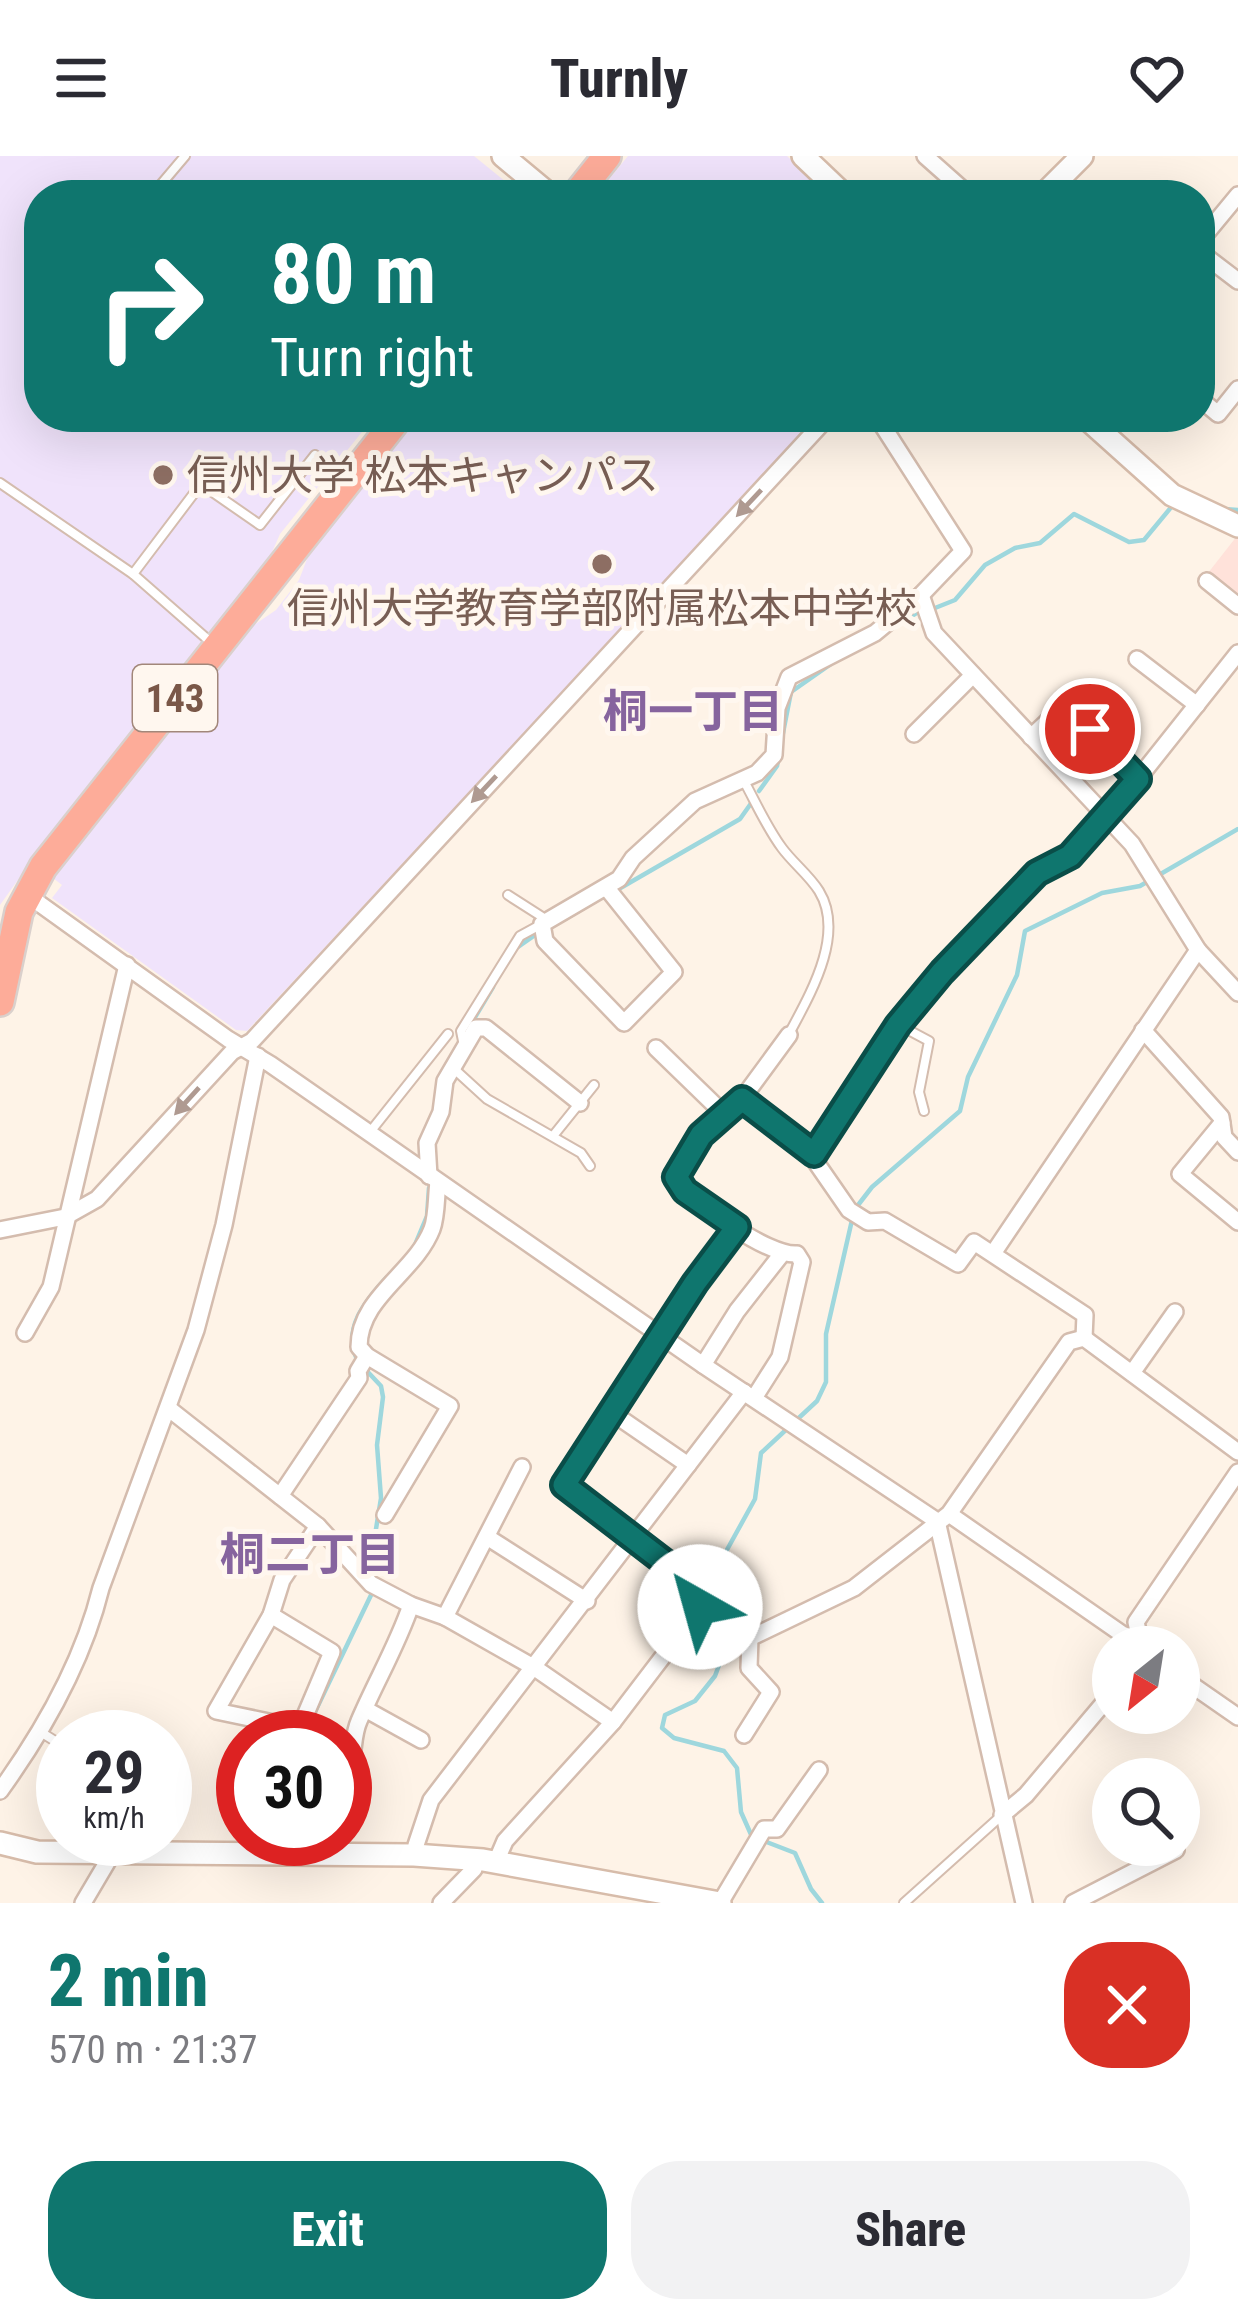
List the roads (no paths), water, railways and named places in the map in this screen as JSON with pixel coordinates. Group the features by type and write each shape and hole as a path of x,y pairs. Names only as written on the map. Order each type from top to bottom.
{"highway":[{"path":"588,180 608,156"},
{"name":"143","path":"1,992 26,894 65,836 386,432"}],"street":[{"path":"503,156 532,180"},
{"path":"803,156 828,180"},
{"path":"925,156 952,180"},
{"path":"1058,180 1082,156"},
{"path":"1215,223 1238,195"},
{"path":"1215,411 1218,414 1238,389"},
{"path":"50,1710 92,1625 101,1588 196,1330 224,1225 250,1051 814,432"},
{"path":"605,887 674,972 624,1022 545,941 545,922 605,887 619,879 633,858 695,801 758,773 774,755 777,708 789,676 875,632 921,595 963,550 887,432"},
{"path":"1102,432 1177,499 1238,526"},
{"path":"1207,581 1238,606"},
{"path":"921,595 934,633 1132,844 1198,950 1238,993"},
{"path":"814,1154 898,1025 942,972 1037,873 1070,856 1106,819 1238,653"},
{"path":"1138,659 1197,705"},
{"path":"914,734 973,675"},
{"path":"1031,737 1066,704 1138,779"},
{"path":"26,894 704,1365 1111,1626"},
{"path":"994,1252 1198,950"},
{"path":"25,1334 51,1287 127,965"},
{"path":"280,1496 359,1378 364,1362 359,1336 374,1303 412,1263 433,1228 427,1143 441,1112 452,1067 476,1028 486,1028 580,1103"},
{"path":"1143,1030 1222,1123 1224,1137 1238,1152"},
{"path":"416,1844 431,1800 688,1466 780,1357 802,1262 797,1254 781,1255 737,1227 685,1191 676,1177 701,1135 742,1099 789,1035"},
{"path":"656,1048 724,1114"},
{"path":"0,1230 65,1217 98,1199 232,1052 250,1051"},
{"path":"742,1099 814,1154 834,1192 854,1214 885,1222 958,1264 974,1242 994,1252 1085,1316 1084,1338"},
{"path":"1222,1123 1180,1174 1238,1222"},
{"path":"441,1903 485,1866 614,1722 700,1607 697,1587 564,1485 737,1227"},
{"path":"704,1365 737,1311 781,1255"},
{"path":"1132,1373 1175,1312"},
{"path":"1084,1338 1238,1452"},
{"path":"744,1736 771,1692 749,1668 750,1638 854,1588 943,1518 1069,1342 1084,1338"},
{"path":"364,1362 450,1406 385,1514"},
{"path":"168,1408 317,1526 370,1584 446,1617 535,1668 614,1722"},
{"path":"611,1412 688,1466"},
{"path":"446,1617 522,1467"},
{"path":"1137,1626 1238,1472"},
{"path":"943,1518 1024,1903"},
{"path":"217,1710 271,1615 282,1580 317,1526"},
{"path":"487,1538 587,1601"},
{"path":"411,1605 397,1646 365,1709 421,1739"},
{"path":"271,1615 332,1652 307,1710"},
{"path":"1200,1691 1238,1717"},
{"path":"1002,1814 1026,1795 1092,1717"},
{"path":"0,1791 36,1736"},
{"path":"372,1851 485,1866 609,1893 720,1903 764,1828 777,1829 819,1770"},
{"path":"0,1843 36,1852"},
{"path":"83,1903 105,1866"},
{"path":"1073,1903 1145,1866"}],"lane":[{"path":"165,180 185,156"},
{"path":"133,574 201,484 260,525 315,455"},
{"path":"0,483 133,574 216,646"},
{"path":"744,781 778,844 822,896 824,960 816,988 789,1035"},
{"path":"464,1047 461,1031 520,936 545,922 508,895"},
{"path":"898,1025 929,1041 920,1092 924,1111"},
{"path":"369,1134 448,1034"},
{"path":"452,1067 488,1099 581,1153 590,1166"},
{"path":"554,1136 594,1084"},
{"path":"904,1903 1002,1814"}],"waterway":[{"path":"930,610 955,600 985,565 1015,548 1040,543 1074,514 1129,542 1144,540 1173,505"},
{"path":"1224,509 1238,510"},
{"path":"888,631 918,612"},
{"path":"782,738 791,692 831,664"},
{"path":"759,791 779,756"},
{"path":"617,890 740,819 752,802"},
{"path":"855,1209 872,1187 960,1111 968,1077 1017,975 1025,931 1102,893 1140,886 1238,829"},
{"path":"565,919 602,897"},
{"path":"518,947 538,933"},
{"path":"471,1024 493,987"},
{"path":"414,1247 427,1216 429,1188"},
{"path":"753,1839 741,1812 737,1768 724,1751 674,1738 662,1728 665,1715 695,1701 715,1676 729,1638 723,1557 755,1499 761,1453 817,1401 826,1382 826,1334 852,1220"},
{"path":"358,1361 354,1327 363,1306 386,1278"},
{"path":"366,1370 381,1386 383,1397 377,1445 381,1498 370,1566"},
{"path":"316,1710 372,1593"},
{"path":"764,1841 795,1853 822,1903"}],"place":[{"name":"信州大学 松本キャンパス","path":"163,475"},
{"name":"信州大学教育学部附属松本中学校","path":"602,564"}],"district":[{"name":"桐一丁目","path":"693,711"},
{"name":"桐二丁目","path":"310,1554"}]}
